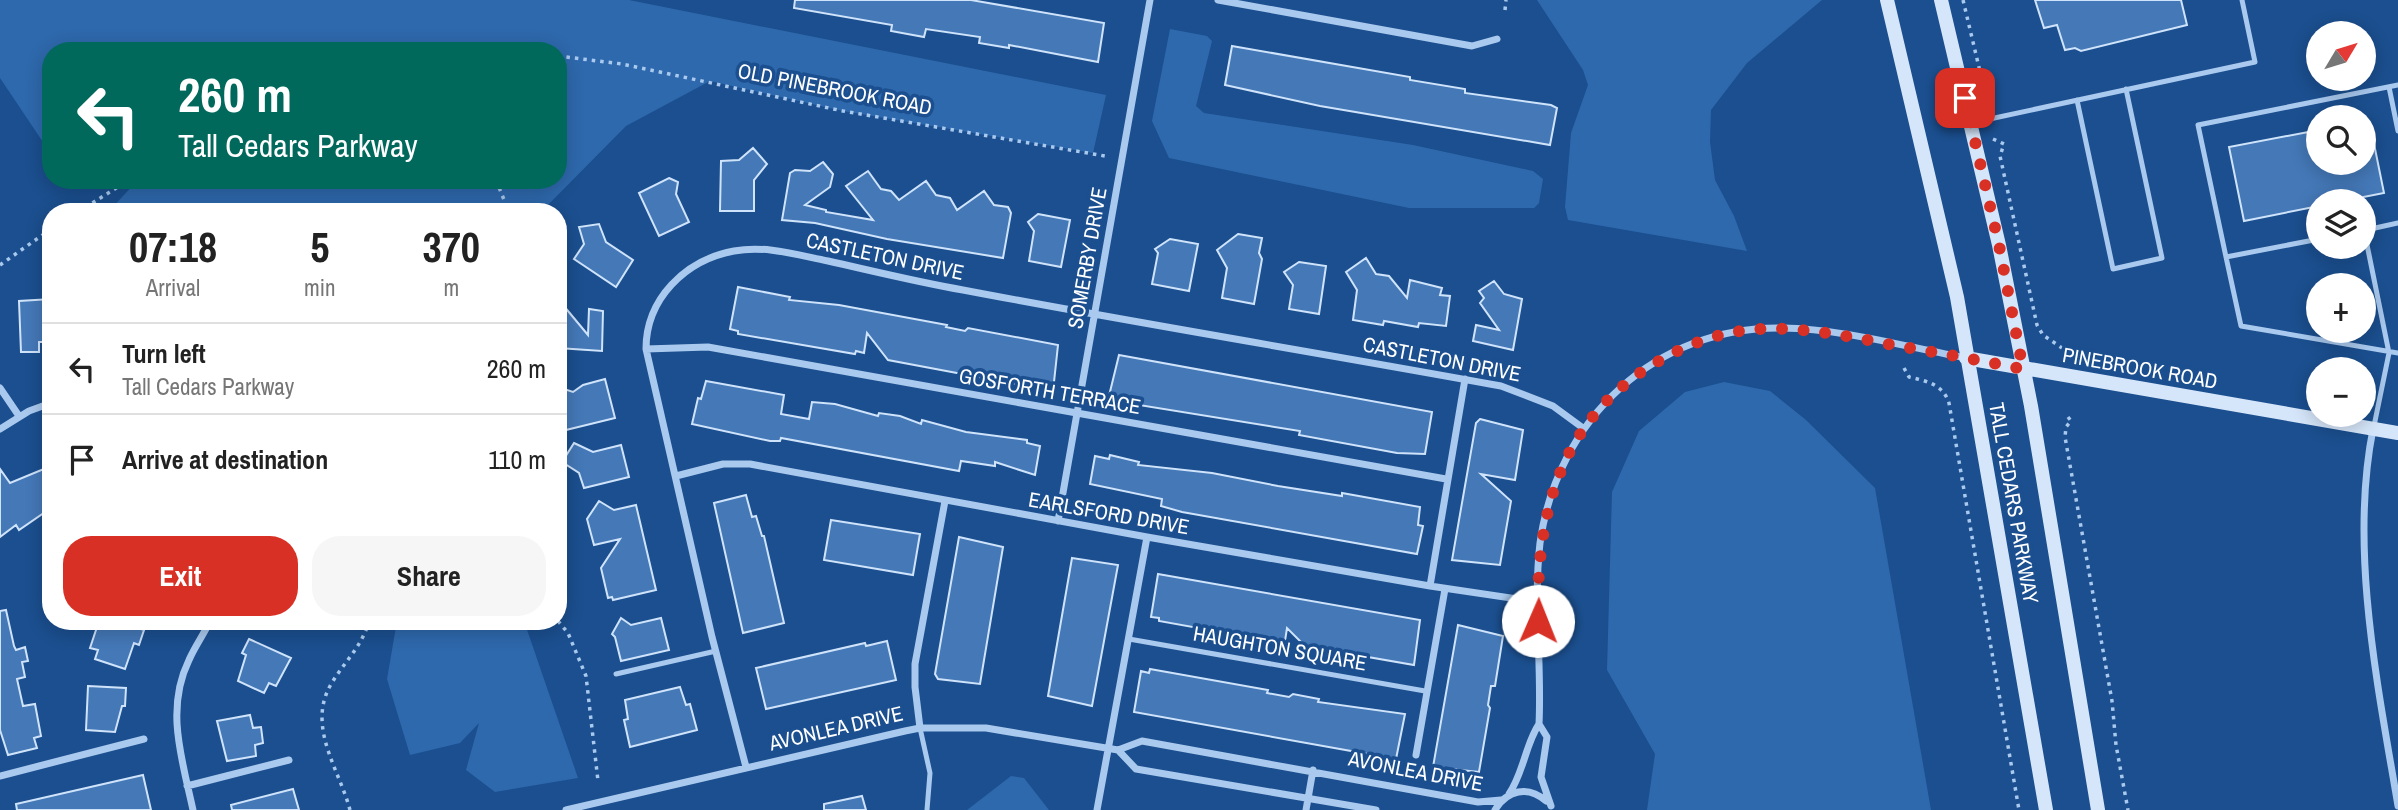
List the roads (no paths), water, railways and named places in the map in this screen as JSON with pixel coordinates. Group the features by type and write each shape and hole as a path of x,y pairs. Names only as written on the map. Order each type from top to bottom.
{"main road":[{"name":"TALL CEDARS PARKWAY","path":"1887,0 1957,297 2046,810"},
{"name":"TALL CEDARS PARKWAY","path":"1941,0 1999,245 2023,369 2098,810"},
{"name":"PINEBROOK ROAD","path":"1966,358 2398,433"}],"street":[{"name":"SOMERBY DRIVE","path":"1058,521 1150,0"},
{"path":"1217,0 1472,46 1497,39"},
{"name":"CASTLETON DRIVE","path":"746,767 716,651 646,348 650,318 669,285 697,265 732,251 766,249 961,290 1465,379 1527,395 1553,406 1583,428"},
{"name":"PINEBROOK ROAD","path":"1552,808 1541,778 1547,737 1539,724 1540,543 1549,502 1569,451 1583,428 1618,390 1651,365 1682,347 1739,331 1805,330 1966,358"},
{"name":"GOSFORTH TERRACE","path":"646,348 708,347 1446,479"},
{"path":"1430,586 1465,379"},
{"path":"0,388 19,416"},
{"path":"0,429 19,416 42,407"},
{"path":"2373,429 2364,514 2372,650 2398,806"},
{"name":"EARLSFORD DRIVE","path":"676,477 723,464 750,464 945,502 1445,589 1538,601"},
{"path":"920,728 915,664 945,502"},
{"path":"1097,810 1147,537"},
{"path":"1416,755 1425,691 1445,589"},
{"path":"192,810 175,705 188,660 205,630"},
{"name":"PINEBROOK ROAD","path":"1509,794 1526,760 1530,737 1539,724"},
{"name":"AVONLEA DRIVE","path":"566,810 920,728 986,728 1118,750 1142,741 1478,802 1501,800"},
{"path":"0,776 144,739"},
{"name":"AVONLEA DRIVE","path":"1118,750 1136,769 1376,810"},
{"path":"187,786 289,761"},
{"path":"1306,810 1313,770"},
{"path":"1495,810 1509,794 1528,791 1545,799 1552,808"}],"lane":[{"path":"1971,123 2255,62 2242,0"},
{"path":"2398,85 2198,125 2241,326 2398,353"},
{"path":"2389,87 2398,131"},
{"path":"2077,100 2113,269 2162,258 2126,89"},
{"path":"2376,228 2398,223"},
{"path":"2226,257 2306,242"},
{"path":"2371,259 2389,353 2373,429"},
{"name":"HAUGHTON SQUARE","path":"1129,639 1425,691"},
{"path":"615,674 716,651"},
{"path":"920,728 930,773 927,810"}]}
